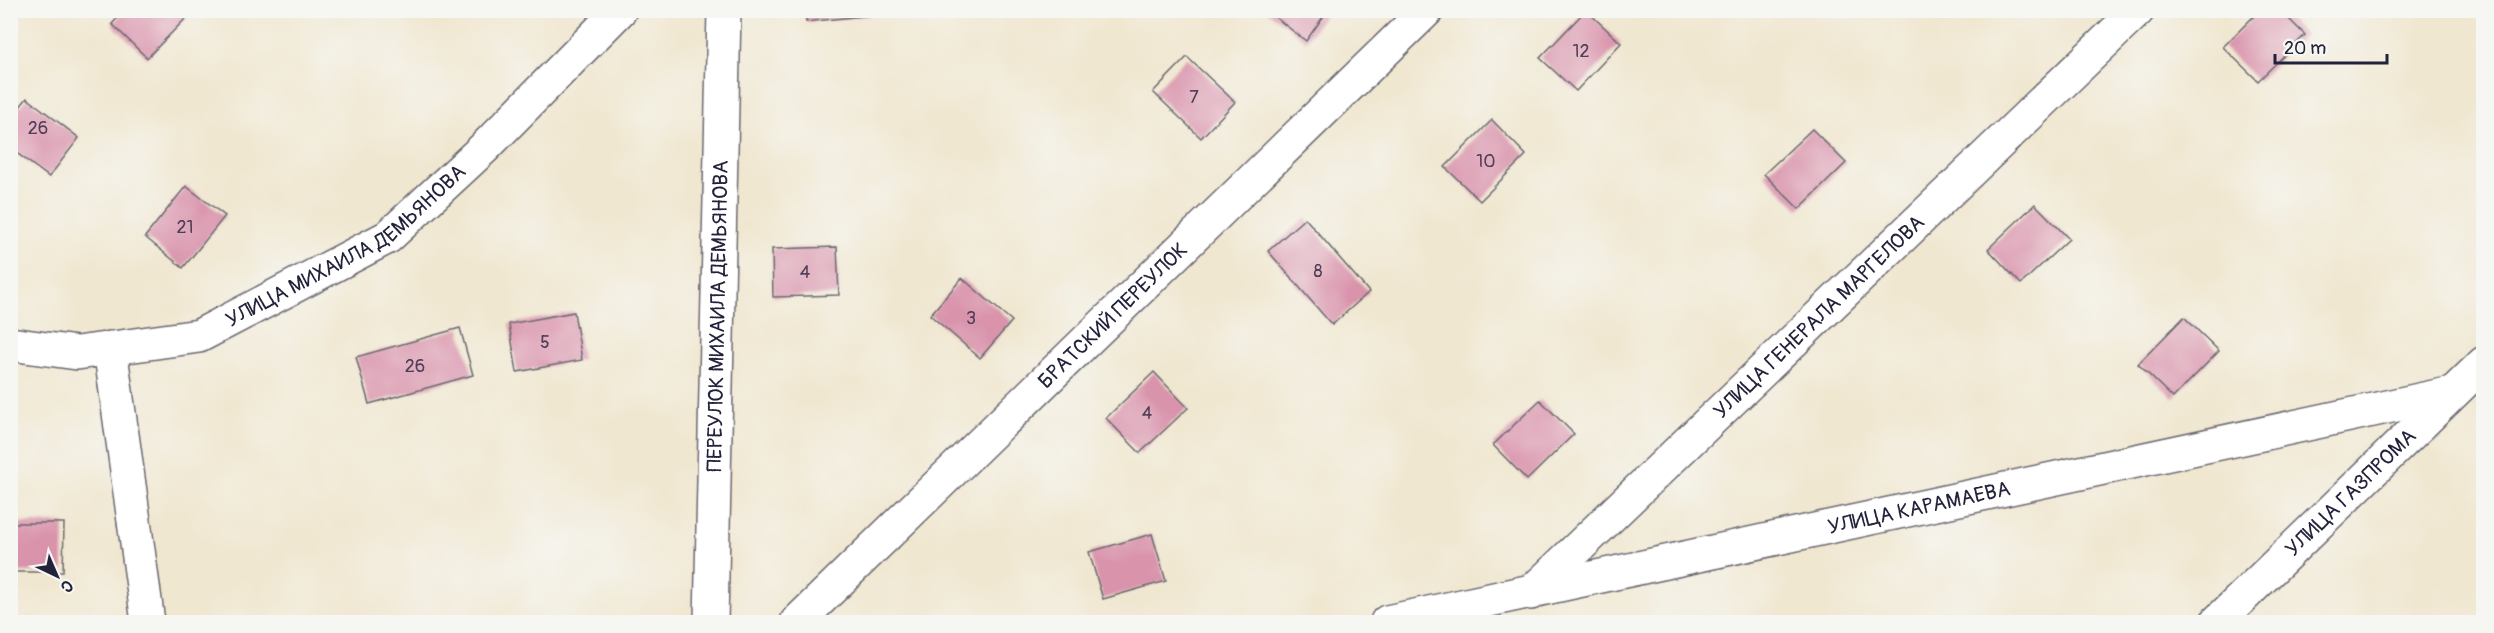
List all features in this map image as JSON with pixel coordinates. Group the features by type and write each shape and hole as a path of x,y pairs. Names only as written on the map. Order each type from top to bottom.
{"street":[{"name":"УЛИЦА МИХАИЛА ДЕМЬЯНОВА","path":"10,344 77,353 199,336 388,237 484,148 620,10"},
{"name":"ПЕРЕУЛОК МИХАИЛА ДЕМЬЯНОВА","path":"711,622 724,10"},
{"name":"БРАТСКИЙ ПЕРЕУЛОК","path":"797,622 1427,10"},
{"name":"УЛИЦА ГЕНЕРАЛА МАРГЕЛОВА","path":"1500,622 2138,10"},
{"path":"110,348 148,622"},
{"name":"УЛИЦА ГАЗПРОМА","path":"2217,622 2484,363"},
{"name":"УЛИЦА КАРАМАЕВА","path":"1387,622 2452,393"}],"building":[{"path":"125,10 194,10 147,58 112,24"},
{"path":"805,10 872,10 872,15 806,22"},
{"path":"1266,10 1328,10 1306,41"},
{"path":"1586,10 1621,43 1576,91 1540,58"},
{"path":"2260,10 2280,10 2305,35 2258,81 2223,47"},
{"path":"1187,57 1235,102 1201,138 1153,92"},
{"path":"27,98 79,138 49,177 10,148 10,119"},
{"path":"1492,120 1526,155 1480,201 1445,167"},
{"path":"1812,129 1846,163 1799,209 1764,174"},
{"path":"186,186 225,216 183,268 145,237"},
{"path":"2035,204 2069,239 2021,284 1988,249"},
{"path":"1305,218 1369,292 1332,325 1268,251"},
{"path":"837,247 839,295 773,297 772,249"},
{"path":"962,278 1012,321 980,358 930,315"},
{"path":"574,312 582,360 517,372 509,324"},
{"path":"2184,317 2219,351 2173,398 2138,364"},
{"path":"460,328 473,375 369,404 356,357"},
{"path":"1154,372 1188,408 1140,453 1106,418"},
{"path":"1540,400 1574,434 1527,480 1493,445"},
{"path":"10,523 64,523 63,572 10,572"},
{"path":"1152,534 1166,581 1103,599 1089,552"}]}
